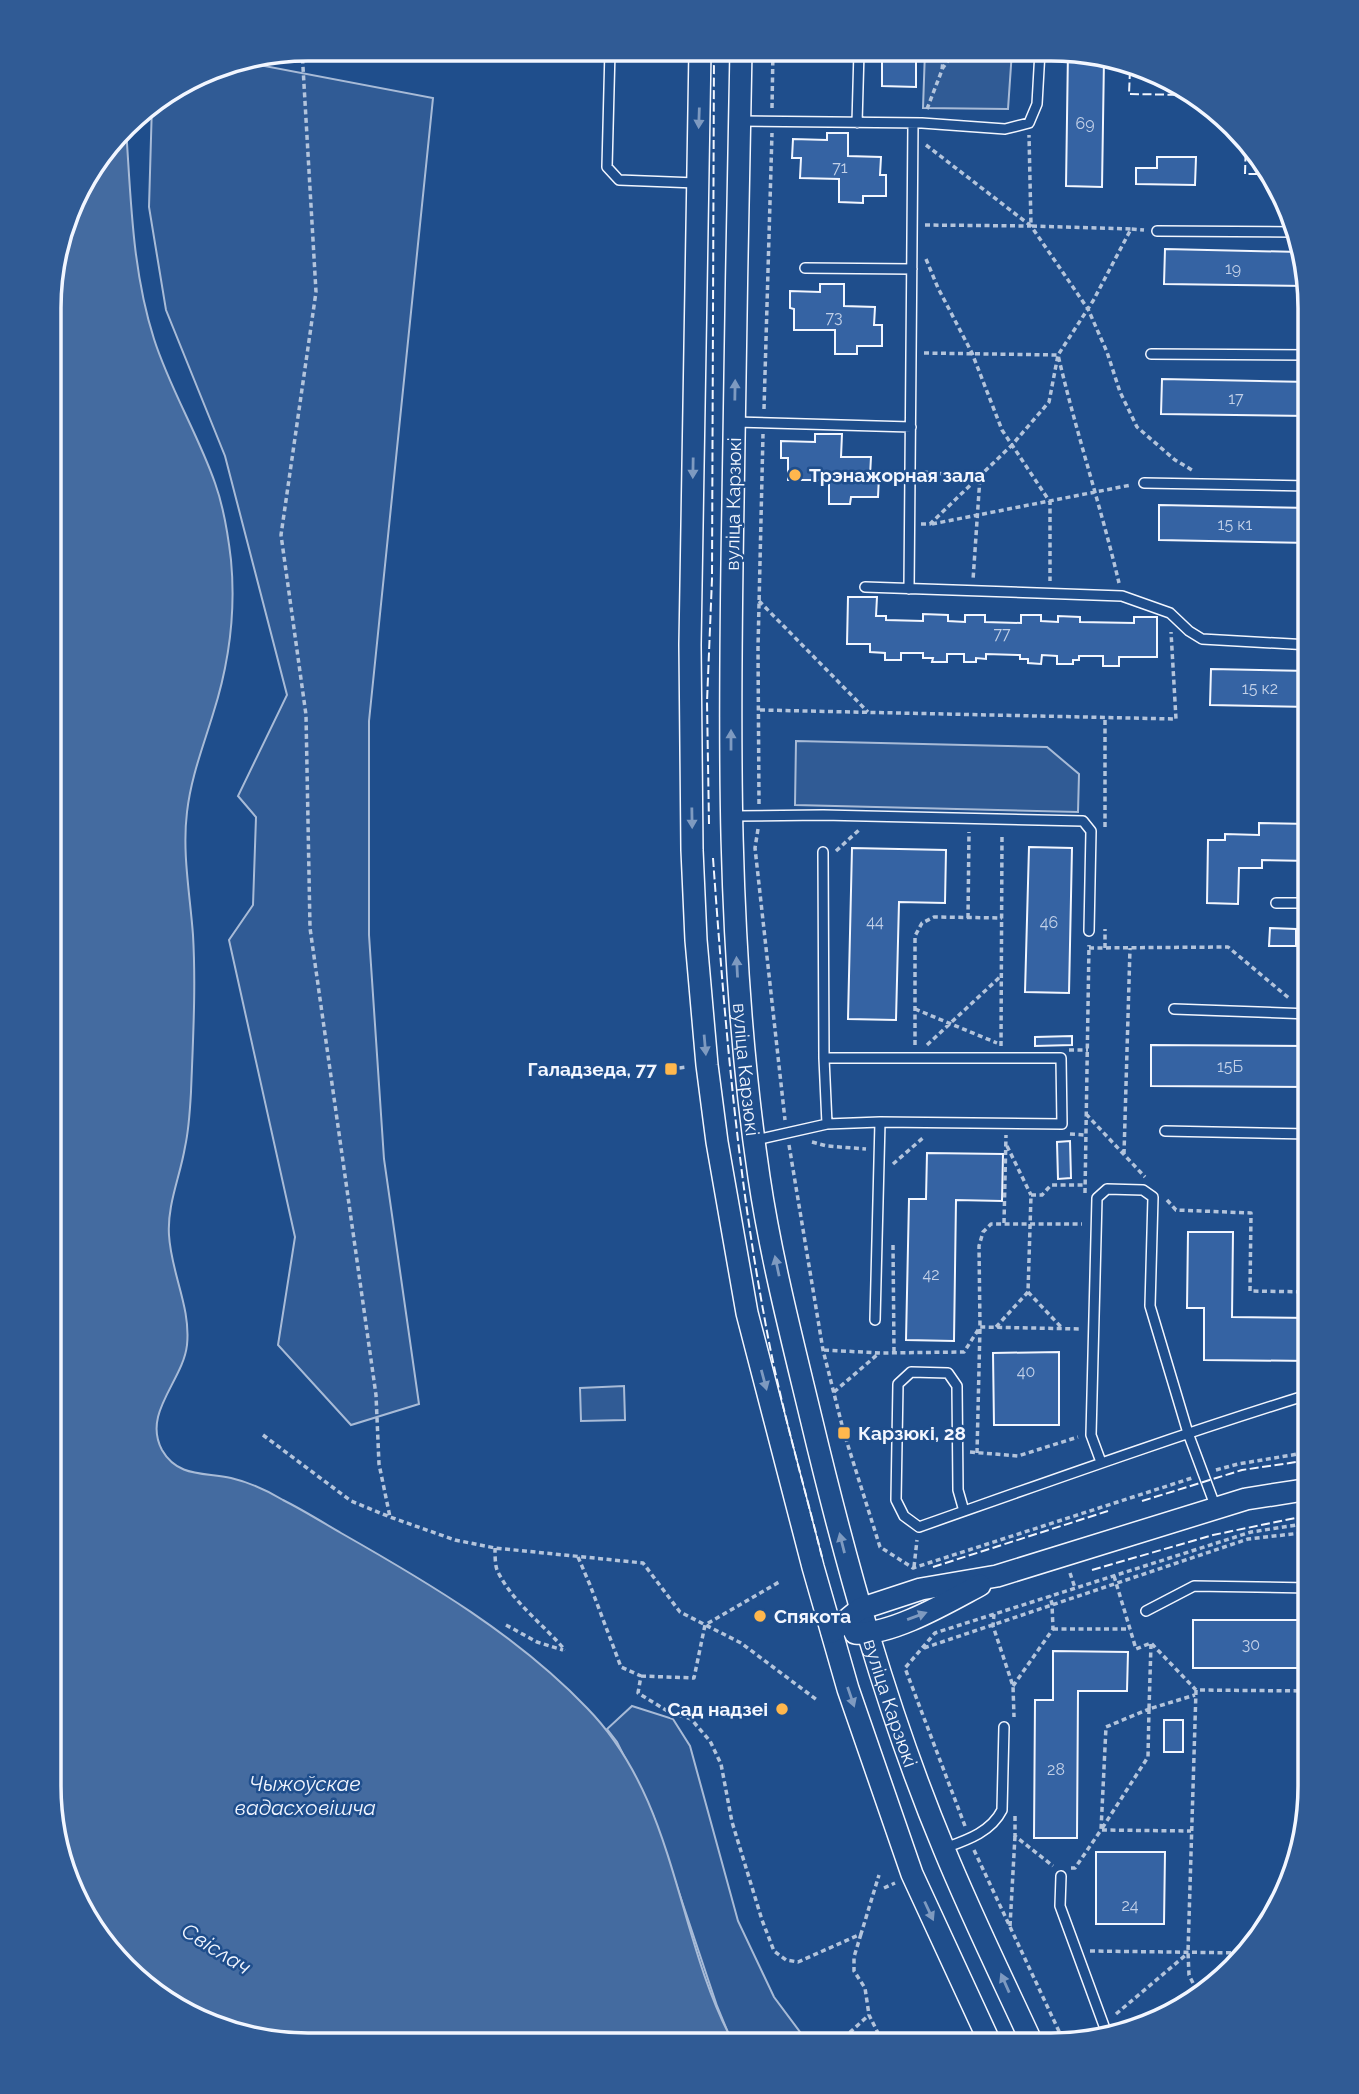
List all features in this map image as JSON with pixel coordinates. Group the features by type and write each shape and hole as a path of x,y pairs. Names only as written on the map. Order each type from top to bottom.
{"street":[{"name":"вуліца Карзюкі","path":"700,61 690,645 691,809 696,940 707,1065 733,1241 747,1313 848,1689 912,1874 985,2033"},
{"name":"вуліца Карзюкі","path":"741,61 730,649 731,816 738,983 760,1185 790,1332 860,1609 884,1689 944,1848 1028,2033"},
{"path":"832,1632 860,1609 921,1589 997,1577 1246,1499 1297,1491"},
{"path":"832,1632 868,1634 928,1612 997,1577"}],"lane":[{"path":"857,123 859,61"},
{"path":"739,121 918,123 1005,129 1029,123 1038,104 1040,61"},
{"path":"610,62 607,167 619,180 697,183"},
{"path":"909,589 913,135 918,123"},
{"path":"1157,231 1286,232"},
{"path":"805,268 912,269"},
{"path":"1151,354 1298,355"},
{"path":"735,422 911,427"},
{"path":"1144,483 1298,486"},
{"path":"865,587 1122,596 1170,613 1202,639 1298,644"},
{"path":"731,816 1083,821 1091,831 1089,931"},
{"path":"826,854 824,1058 827,1124"},
{"path":"1276,903 1298,903"},
{"path":"1174,1009 1298,1014"},
{"path":"754,1140 788,1137 827,1124 1062,1124 1060,1058 824,1058"},
{"path":"875,1320 880,1122"},
{"path":"1165,1131 1297,1134"},
{"path":"1101,1462 1091,1435 1097,1198 1107,1189 1143,1190 1153,1197 1150,1306 1188,1433 1216,1508"},
{"path":"964,1511 958,1490 957,1385 948,1373 911,1372 898,1384 896,1500 904,1516 919,1527 964,1511 1101,1462 1297,1398"},
{"path":"1146,1611 1194,1586 1297,1588"},
{"path":"944,1848 970,1839 996,1823 1002,1811 1009,1727"},
{"path":"1061,1876 1060,1906 1104,2027"}],"path":[{"path":"773,61 759,601 759,816 755,848 788,1137 796,1141"},
{"path":"942,70 943,61"},
{"path":"918,123 948,61"},
{"path":"303,62 316,292 281,535 306,715 310,928 376,1395 379,1464 390,1517"},
{"path":"1029,123 1031,226"},
{"path":"913,135 1031,226 1088,309 1107,352 1120,392 1137,427 1175,460 1216,484"},
{"path":"1051,593 1050,502 1002,430 972,354 938,288 912,225 1157,231"},
{"path":"930,524 1012,446 1049,402 1058,355 1088,309 1131,229"},
{"path":"911,352 1058,355"},
{"path":"1058,355 1068,399 1097,491 1122,596"},
{"path":"910,471 979,477"},
{"path":"972,591 979,477"},
{"path":"910,523 930,524 1144,483"},
{"path":"759,601 868,712"},
{"path":"759,710 1176,719 1170,613"},
{"path":"988,1048 1001,1049 1003,818"},
{"path":"826,854 863,827"},
{"path":"968,918 969,828"},
{"path":"938,1047 915,1047 915,936 922,923 934,917 1002,918"},
{"path":"1085,1198 1089,931"},
{"path":"1089,948 1228,947 1298,1005"},
{"path":"1124,1154 1130,948"},
{"path":"925,1046 1001,975"},
{"path":"915,1009 1001,1045"},
{"path":"1063,1049 1088,1050"},
{"path":"1086,1114 1150,1182"},
{"path":"804,1140 827,1146 892,1150 892,1166 928,1133"},
{"path":"1004,1223 1006,1133"},
{"path":"1059,1134 1085,1135"},
{"path":"996,1327 1028,1292 1031,1195 1006,1143"},
{"path":"1031,1195 1042,1195 1051,1185 1085,1185"},
{"path":"1159,1191 1176,1210 1251,1213 1250,1291 1297,1292"},
{"path":"977,1452 980,1327 978,1245 983,1232 991,1224 1084,1224"},
{"path":"892,1232 894,1352"},
{"path":"1028,1292 1063,1329"},
{"path":"980,1327 1081,1329"},
{"path":"823,1350 880,1353 964,1352 980,1327"},
{"path":"833,1393 880,1353"},
{"path":"263,1435 351,1501 455,1540 495,1548 643,1563 680,1612 741,1643 817,1700"},
{"path":"957,1451 1018,1456 1080,1436"},
{"path":"1058,2032 970,1839 905,1668 934,1633 1251,1532 1297,1526"},
{"path":"914,1567 919,1527"},
{"path":"921,1649 1248,1539 1297,1533"},
{"path":"495,1548 496,1569 517,1599 565,1650 537,1642 506,1625"},
{"path":"577,1556 621,1667 641,1676 694,1678 705,1625 779,1581"},
{"path":"1114,1576 1136,1649 1151,1643"},
{"path":"1013,1686 1053,1629 1050,1596"},
{"path":"994,1614 993,1626 1013,1686 1009,1727"},
{"path":"1053,1629 1130,1629"},
{"path":"1151,1643 1195,1692 1188,1952 1189,1975 1195,1986"},
{"path":"1075,1879 1075,1868 1148,1757 1151,1643"},
{"path":"641,1676 638,1693 669,1712 691,1719 710,1741 721,1764 732,1822 774,1951 786,1960 798,1962 861,1934"},
{"path":"1101,1830 1106,1727 1195,1692 1297,1691"},
{"path":"1009,1928 1015,1809"},
{"path":"1101,1830 1191,1831"},
{"path":"1015,1836 1051,1866 1075,1868"},
{"path":"878,2033 869,2015 864,1988 854,1970 854,1957 879,1875"},
{"path":"1086,1941 1090,1951 1232,1953"},
{"path":"1124,2021 1116,2014 1188,1952"},
{"path":"849,2033 869,2015"}],"shaded area":[{"path":"925,61 1011,61 1008,109 923,108"},
{"path":"263,66 433,98 369,721 369,935 384,1159 419,1404 351,1425 278,1345 295,1237 229,940 253,905 256,817 238,796 287,695 225,456 166,310 149,207 152,117 185,94 229,74"},
{"path":"796,741 1047,747 1079,774 1078,812 795,805"},
{"path":"624,1386 625,1420 581,1421 580,1388"},
{"path":"632,1706 673,1719 690,1746 738,1921 774,1997 801,2033 728,2033 653,1815 617,1742 607,1729"}],"water":[{"name":"Чыжоўскае вадасховішча","path":"127,141 137,261 147,313 161,358 218,492 227,531 233,599 227,657 219,695 194,774 187,812 186,858 194,974 191,1092 186,1140 172,1202 169,1235 184,1304 187,1345 179,1371 160,1410 157,1436 168,1459 184,1470 238,1480 264,1490 439,1591 502,1634 587,1708 617,1745 640,1785 673,1870 714,2002 729,2033 309,2033 260,2028 229,2020 199,2007 171,1991 145,1971 103,1923 74,1865 63,1818 61,1785 61,309 63,276 74,229 94,185"}],"building":[{"path":"882,61 916,61 916,87 882,86"},
{"path":"1068,62 1104,67 1102,187 1066,186"},
{"path":"827,133 848,133 848,156 881,157 880,175 886,175 886,196 863,196 863,203 839,202 839,179 800,178 801,158 792,158 793,139 827,140"},
{"path":"1157,157 1196,157 1195,185 1136,184 1136,168 1157,168"},
{"path":"1165,249 1291,252 1297,286 1164,284"},
{"path":"820,284 844,284 844,306 875,307 874,325 882,325 882,346 857,346 857,354 835,354 835,330 794,330 794,309 790,308 790,291 820,292"},
{"path":"1162,379 1298,382 1298,416 1161,414"},
{"path":"815,434 842,434 841,457 871,457 870,476 879,476 878,497 851,497 850,504 829,504 829,480 788,480 788,458 781,458 781,441 815,442"},
{"path":"1159,505 1298,508 1298,543 1159,540"},
{"path":"848,597 877,597 876,616 886,616 886,620 923,621 923,614 948,615 948,621 965,622 965,615 985,615 985,622 1021,623 1021,615 1041,615 1041,621 1058,622 1058,616 1080,617 1080,622 1134,623 1134,617 1157,617 1157,657 1119,657 1119,666 1103,666 1103,656 1079,656 1079,660 1073,660 1073,664 1057,664 1057,656 1042,655 1041,664 1028,663 1028,659 1020,659 1020,655 986,654 986,659 976,658 976,662 964,662 964,654 947,654 947,662 932,662 933,658 923,658 923,653 901,653 901,660 885,660 885,653 870,652 870,644 847,644"},
{"path":"1211,669 1298,671 1298,707 1210,705"},
{"path":"1259,823 1298,824 1298,861 1262,860 1262,868 1239,868 1238,904 1207,903 1208,840 1225,840 1225,834 1259,835"},
{"path":"1029,847 1072,848 1069,993 1025,992"},
{"path":"852,848 946,850 945,903 899,902 896,1020 848,1019"},
{"path":"1270,928 1296,929 1296,946 1269,946"},
{"path":"1072,1036 1072,1045 1035,1046 1035,1037"},
{"path":"1151,1045 1298,1046 1297,1087 1151,1086"},
{"path":"1070,1141 1071,1178 1058,1179 1057,1142"},
{"path":"927,1153 1003,1154 1002,1201 956,1200 954,1341 906,1340 909,1199 926,1199"},
{"path":"1188,1232 1233,1232 1232,1317 1297,1318 1297,1361 1204,1360 1204,1308 1187,1308"},
{"path":"1059,1352 1059,1425 994,1425 993,1353"},
{"path":"1193,1620 1297,1620 1297,1668 1193,1668"},
{"path":"1053,1651 1128,1652 1127,1691 1078,1691 1077,1838 1034,1838 1035,1700 1053,1700"},
{"path":"1164,1720 1183,1720 1183,1752 1164,1752"},
{"path":"1096,1852 1165,1852 1164,1924 1096,1924"}],"fence":[{"path":"709,824 707,702 712,579 714,61"},
{"path":"1130,74 1129,94 1175,95"},
{"path":"1246,156 1245,174 1258,174"},
{"path":"713,858 732,1087 754,1258 776,1376 822,1557"},
{"path":"1142,1501 1242,1470 1297,1462"},
{"path":"933,1567 1108,1511"},
{"path":"1092,1570 1213,1535 1297,1518"}],"place":[{"name":"Трэнажорная зала","path":"795,475"},
{"name":"Галадзеда, 77","path":"671,1069"},
{"name":"Карзюкі, 28","path":"844,1433"},
{"name":"Спякота","path":"760,1616"},
{"name":"Сад надзеі","path":"782,1709"}],"water label":[{"name":"Свіслач","path":"216,1949"}]}
